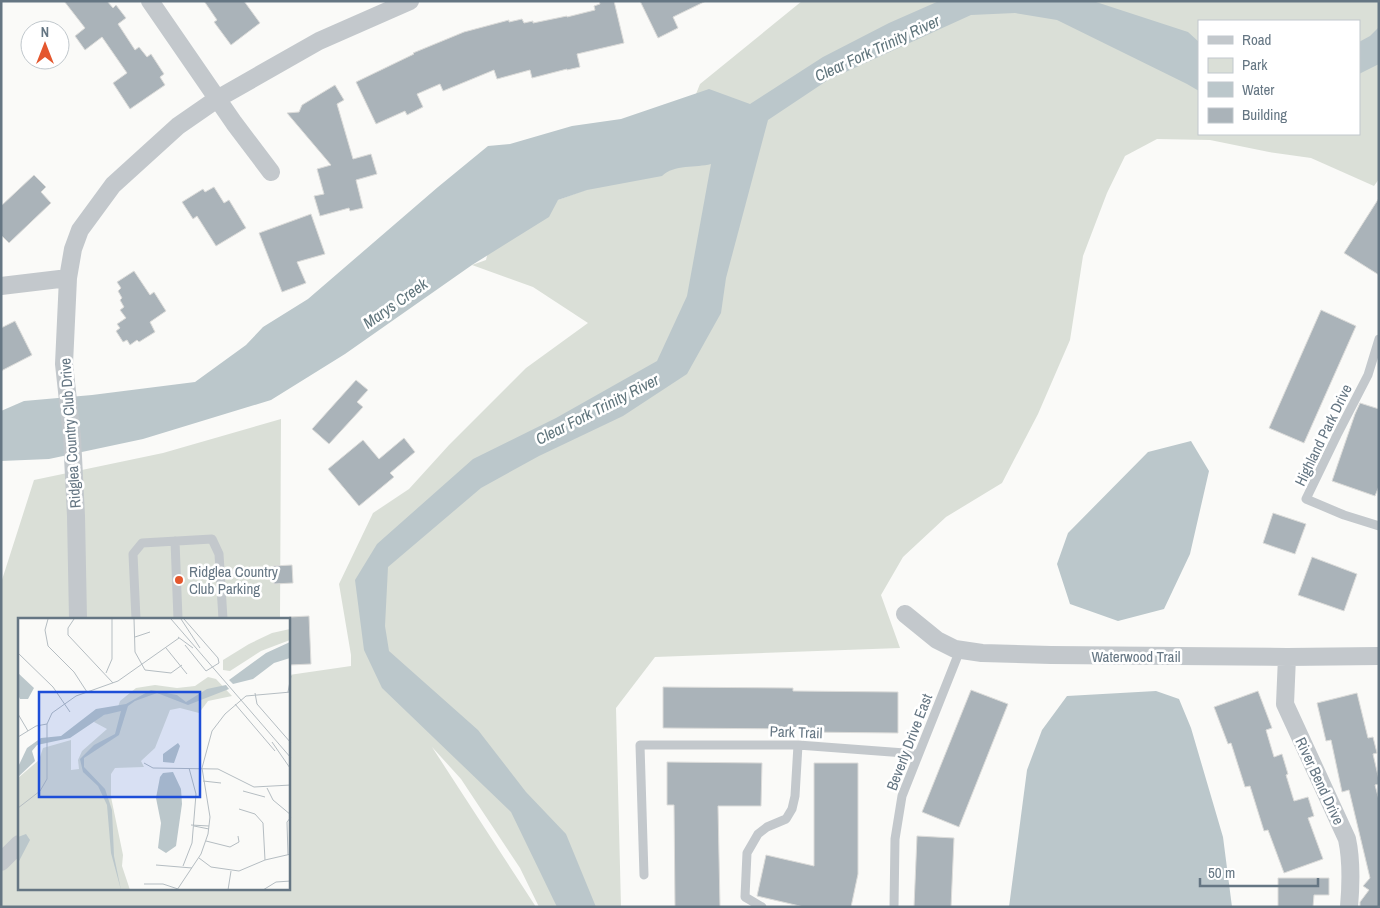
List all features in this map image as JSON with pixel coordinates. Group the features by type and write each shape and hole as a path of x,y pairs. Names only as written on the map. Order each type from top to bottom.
{"street":[{"path":"150,1 270,172"},
{"name":"Ridglea Country Club Drive","path":"78,618 72,437 64,364 68,278 73,249 80,230 113,185 178,126 218,99 318,42 410,1"},
{"path":"1,286 68,278"},
{"name":"Waterwood Trail","path":"905,614 937,640 954,649 982,652 1051,655 1379,656"},
{"name":"River Bend Drive","path":"1287,657 1285,704 1347,840 1350,852 1351,882 1348,907"},
{"path":"1,862 18,845"}],"lane":[{"name":"Highland Park Drive","path":"1379,339 1368,375 1306,499 1344,515 1379,526"},
{"path":"136,618 133,554 142,543 212,539 219,554 223,618"},
{"path":"175,541 178,618"},
{"name":"Beverly Drive East","path":"894,907 895,839 902,796 960,650"},
{"name":"Park Trail","path":"644,875 640,745 798,745 918,754"},
{"path":"762,907 745,897 747,854 758,834 767,827 786,820 792,809 795,796 798,745"}],"green space":[{"path":"802,1 1379,1 1379,179 1374,186 1311,158 1210,140 1157,139 1125,156 1107,193 1083,256 1070,340 1038,414 1002,483 946,517 903,557 881,595 900,648 655,657 616,708 621,907 539,907 520,868 461,779 432,747 536,907 1,907 1,583 34,480 163,453 281,419 280,618 18,618 18,890 290,890 290,675 351,666 351,655 339,584 373,513 409,489 449,445 526,368 588,323 533,287 472,265 486,260 495,223 670,159 700,84"}],"water":[{"path":"939,1 1093,1 1188,32 1198,41 1198,90 1057,20 1015,13 971,15 828,80 768,120 726,278 721,313 687,374 623,416 539,456 481,488 388,567 385,626 389,651 478,730 526,792 566,834 596,907 557,907 511,812 382,688 364,650 355,580 377,544 473,459 556,418 657,361 687,296 711,164 679,168 662,176 587,190 558,200 549,217 472,265 345,354 271,400 143,439 49,459 1,461 1,411 24,401 92,395 195,382 246,345 263,327 308,299 488,146 510,144 572,126 621,119 709,89 750,104 823,57 889,23"},
{"path":"1379,27 1379,64 1360,74 1360,41 1370,36"},
{"path":"1191,441 1209,471 1190,554 1164,609 1118,621 1070,604 1057,564 1068,533 1148,452"},
{"path":"1156,691 1179,699 1191,728 1223,837 1232,907 1009,907 1027,770 1042,730 1067,696"}],"building":[{"path":"64,1 107,1 113,8 116,5 126,18 118,24 135,50 139,47 147,57 151,54 164,74 160,77 165,85 130,109 113,83 127,73 102,37 85,50 75,36 85,28"},
{"path":"204,1 244,1 260,23 231,45 214,22 217,20"},
{"path":"599,1 614,1 624,43 577,54 580,67 532,78 530,70 497,79 494,70 443,91 440,84 417,94 423,107 407,115 405,111 376,124 356,82 413,53 464,32 509,20 509,22 522,19 524,23 533,21 533,23 567,17 595,10 594,6 600,4"},
{"path":"640,1 706,1 673,17 678,28 658,38"},
{"path":"335,85 344,100 337,104 353,159 371,154 377,174 356,180 363,208 350,211 349,208 320,216 314,196 324,194 317,169 331,165 287,113 299,112 302,105"},
{"path":"34,175 46,187 41,192 51,203 9,243 1,235 1,206"},
{"path":"214,187 224,203 229,200 246,228 216,246 197,216 193,219 182,202 203,189 205,192"},
{"path":"1379,198 1379,275 1344,253"},
{"path":"311,214 325,254 297,262 306,283 282,292 259,233"},
{"path":"134,271 150,295 154,292 166,311 150,322 155,332 130,345 127,340 123,342 116,331 120,328 117,324 126,318 120,310 124,307 118,291 121,288 117,282"},
{"path":"1321,310 1356,326 1304,443 1269,428"},
{"path":"15,321 32,355 1,371 1,328"},
{"path":"356,380 368,390 357,402 363,407 329,444 312,429"},
{"path":"1360,403 1379,409 1379,486 1375,496 1332,481"},
{"path":"404,438 415,452 390,473 394,477 359,506 328,469 363,440 379,459"},
{"path":"1273,513 1306,524 1295,554 1263,543"},
{"path":"1312,557 1357,574 1344,611 1298,595"},
{"path":"292,565 293,583 274,584 273,566"},
{"path":"309,616 311,664 290,665 289,617"},
{"path":"663,687 793,688 793,691 898,692 898,733 803,732 803,729 663,728"},
{"path":"971,690 1008,704 959,827 922,812"},
{"path":"1258,691 1272,728 1266,730 1274,757 1282,754 1294,801 1308,797 1314,816 1308,818 1323,859 1284,873 1268,830 1264,831 1250,786 1245,787 1231,743 1228,744 1214,707"},
{"path":"1357,693 1368,738 1373,737 1377,753 1373,754 1379,780 1379,784 1375,785 1379,800 1379,907 1360,907 1360,902 1369,890 1363,886 1370,878 1349,790 1342,792 1331,740 1326,741 1317,703"},
{"path":"667,762 762,763 761,806 718,806 720,907 675,907 674,805 667,805"},
{"path":"814,763 858,763 858,874 851,907 804,907 757,896 766,855 814,866"},
{"path":"917,836 954,838 951,907 914,907"},
{"path":"1278,878 1329,878 1329,895 1314,895 1313,907 1278,907"}],"place":[{"name":"Ridglea Country Club Parking","path":"179,580"}],"water label":[{"name":"Clear Fork Trinity River","path":"877,48"},
{"name":"Marys Creek","path":"395,303"},
{"name":"Clear Fork Trinity River","path":"597,409"}]}
